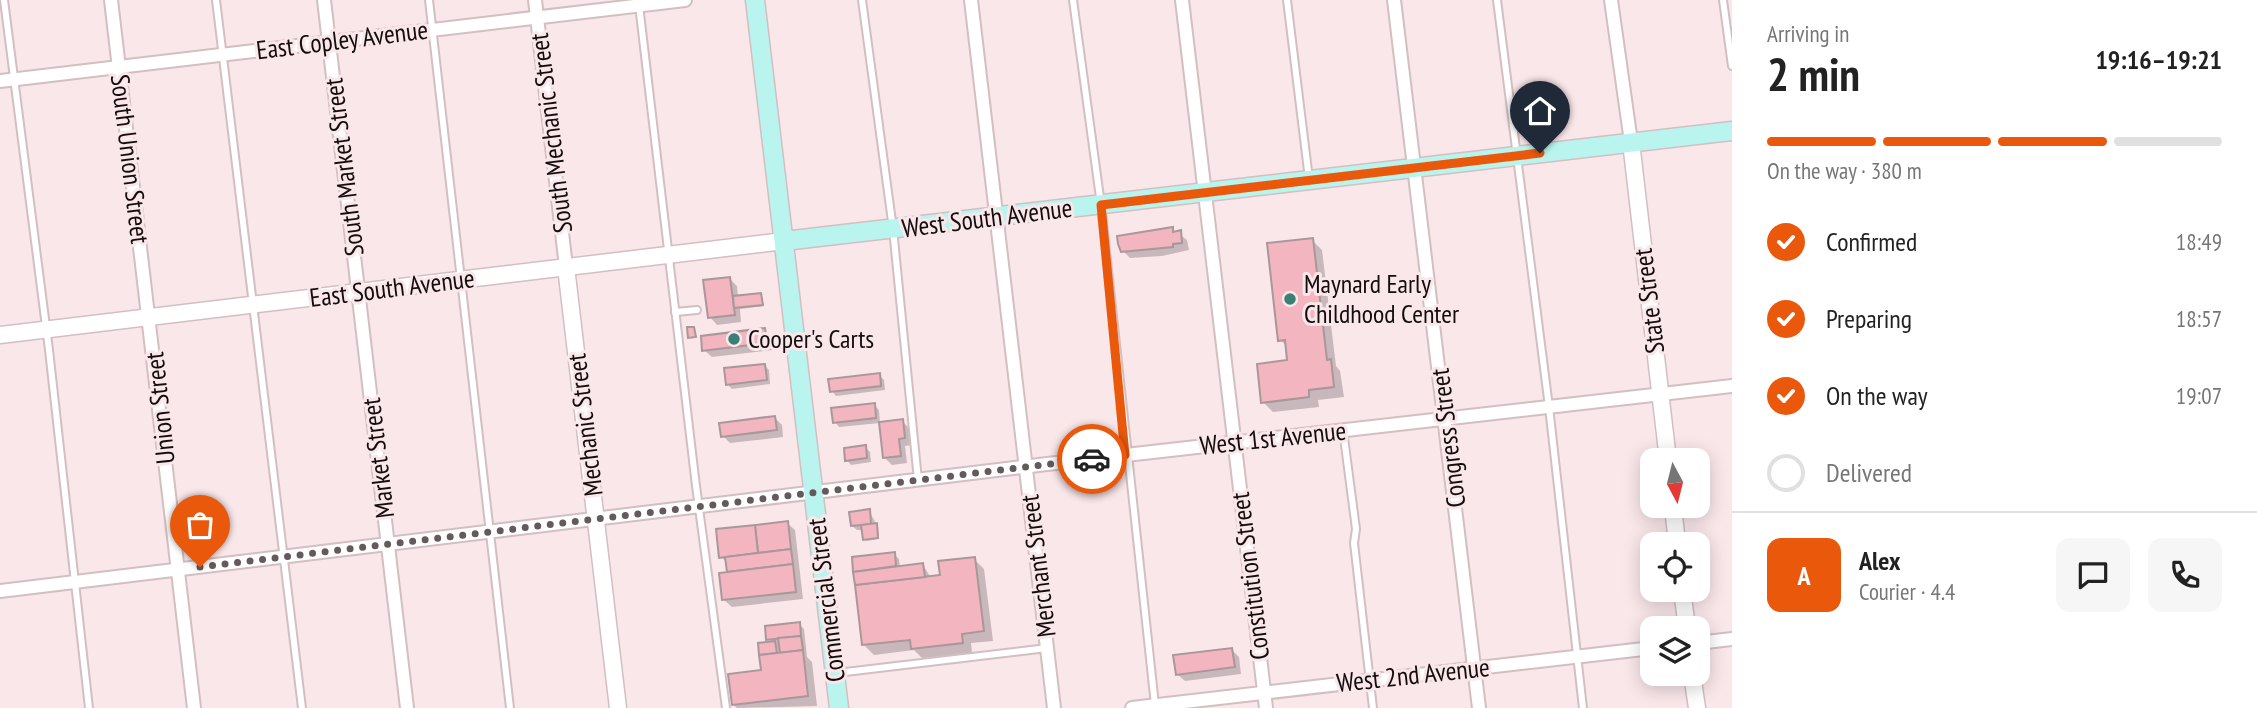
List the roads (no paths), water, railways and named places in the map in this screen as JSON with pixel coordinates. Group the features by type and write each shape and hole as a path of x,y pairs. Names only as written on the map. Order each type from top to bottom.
{"main road":[{"name":"Commercial Street","path":"755,0 839,708"},
{"name":"West South Avenue","path":"784,241 1732,131"}],"street":[{"name":"South Union Street","path":"111,0 150,317"},
{"name":"South Market Street","path":"324,0 359,292"},
{"name":"South Mechanic Street","path":"535,0 566,267"},
{"name":"East Copley Avenue","path":"6,80 639,3 685,0"},
{"name":"Merchant Street","path":"971,0 1054,708"},
{"name":"Constitution Street","path":"1182,0 1266,708"},
{"name":"Congress Street","path":"1394,0 1479,708"},
{"path":"1611,0 1631,142"},
{"name":"State Street","path":"1631,142 1667,448"},
{"name":"East South Avenue","path":"0,335 784,241"},
{"name":"Mechanic Street","path":"566,267 618,708"},
{"name":"Market Street","path":"359,292 407,708"},
{"name":"Union Street","path":"150,317 194,708"},
{"name":"West 1st Avenue","path":"0,591 1234,442 1732,386"},
{"path":"1710,642 1732,639"},
{"name":"West 2nd Avenue","path":"1132,708 1640,649"},
{"path":"1694,686 1697,708"}],"lane":[{"path":"4,0 6,80 46,330 89,708"},
{"path":"216,0 302,708"},
{"path":"429,0 492,531 510,708"},
{"path":"862,0 893,229 918,480"},
{"path":"1073,0 1101,205 1125,455 1155,705"},
{"path":"1287,0 1309,180"},
{"path":"1497,0 1549,407 1583,708"},
{"path":"1723,0 1732,66"},
{"path":"639,3 696,486 701,506 726,708"},
{"path":"675,312 696,310"},
{"path":"1343,430 1356,528 1354,542 1373,708"},
{"path":"835,673 1047,648"}],"place":[{"name":"Maynard Early Childhood Center","path":"1290,299"},
{"name":"Cooper's Carts","path":"734,339"}]}
